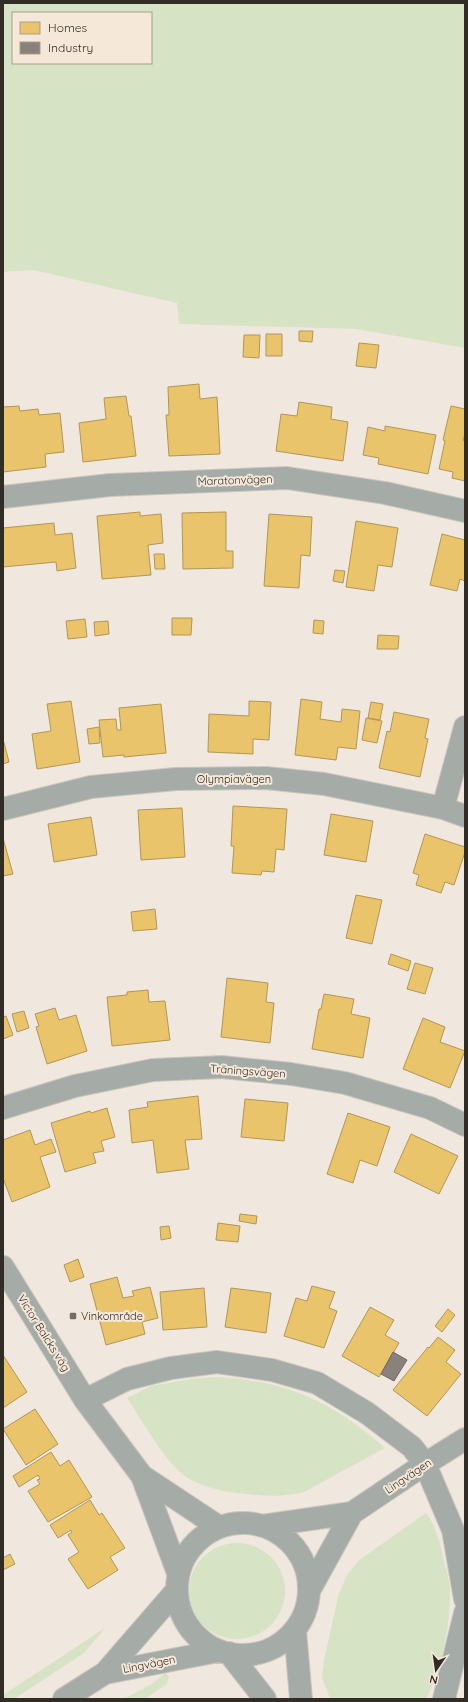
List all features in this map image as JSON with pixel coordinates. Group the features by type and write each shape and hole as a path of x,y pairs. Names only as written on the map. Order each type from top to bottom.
{"street":[{"name":"Maratonvägen","path":"3,497 110,485 287,478 385,493 465,511"},
{"path":"443,808 465,727"},
{"name":"Olympiavägen","path":"3,809 91,787 176,779 266,778 324,784 443,808 465,816"},
{"name":"Träningsvägen","path":"3,1108 75,1086 153,1070 222,1067 291,1074 345,1083 430,1108 465,1125"},
{"name":"Victor Balcks väg","path":"3,1266 85,1400 142,1476 178,1581"},
{"path":"85,1400 127,1379 171,1368 217,1362 272,1370 317,1383 367,1413 412,1447 425,1464 453,1530 465,1599"},
{"name":"Lingvägen","path":"262,1526 352,1513 465,1439"},
{"name":"Victor Balcks väg","path":"142,1476 219,1527"},
{"name":"Lingvägen","path":"309,1591 352,1513"},
{"path":"247,1523 262,1526 283,1537 299,1554 306,1572 309,1591 305,1612 295,1630 280,1644 260,1653 239,1655 223,1652 199,1639 185,1622 179,1606 178,1581 185,1557 195,1543 206,1534 219,1527 247,1523"},
{"name":"Lingvägen","path":"64,1699 105,1673 178,1581"},
{"path":"444,1699 465,1613"},
{"path":"295,1630 301,1699"},
{"path":"223,1652 265,1699"},
{"name":"Lingvägen","path":"105,1673 223,1652"}],"green space":[{"path":"3,3 465,3 465,348 356,329 179,324 177,303 33,270 3,272"},
{"path":"217,1377 265,1383 308,1397 347,1418 385,1448 304,1492 297,1494 276,1496 254,1495 224,1491 202,1485 188,1478 172,1464 155,1442 127,1398 151,1386 191,1379"},
{"path":"426,1513 435,1528 442,1550 450,1587 450,1605 447,1633 441,1660 432,1687 426,1699 330,1699 322,1677 324,1660 339,1593 347,1575 359,1560"},
{"path":"237,1543 256,1546 271,1557 282,1572 285,1591 282,1610 271,1625 256,1636 237,1639 218,1636 203,1625 192,1610 189,1591 192,1572 203,1557 218,1546"},
{"path":"105,1628 84,1653 14,1699 3,1699 3,1695"},
{"path":"165,1673 169,1676 167,1684 145,1699 124,1699 155,1682"}],"building: Homes":[{"path":"299,331 313,331 312,342 299,341"},
{"path":"266,334 282,334 282,356 266,356"},
{"path":"244,335 260,335 259,358 243,357"},
{"path":"359,343 379,345 376,368 356,366"},
{"path":"199,384 200,399 217,397 220,454 169,456 166,415 169,415 168,387"},
{"path":"126,396 129,416 131,416 136,456 83,462 79,423 106,419 104,398"},
{"path":"299,402 332,407 331,419 348,422 343,461 276,451 281,414 297,416"},
{"path":"19,406 20,411 38,409 39,415 60,413 64,452 45,454 46,467 3,472 3,407"},
{"path":"451,406 465,409 465,434 463,440 465,441 465,481 452,478 453,472 439,469 445,441 443,440"},
{"path":"385,426 436,435 428,474 378,464 379,458 363,455 368,427 385,431"},
{"path":"140,512 140,516 161,514 163,543 148,545 151,575 102,579 97,516"},
{"path":"226,512 226,551 233,551 233,568 183,569 182,513"},
{"path":"269,514 312,517 310,556 301,555 299,588 264,586"},
{"path":"356,521 398,528 392,567 378,565 374,591 346,587"},
{"path":"54,523 55,535 72,533 76,568 57,571 56,562 3,567 3,528"},
{"path":"442,534 465,540 465,581 460,579 457,591 430,585"},
{"path":"154,554 164,554 165,569 155,569"},
{"path":"335,570 345,571 343,583 333,581"},
{"path":"172,618 192,618 191,635 172,635"},
{"path":"85,619 87,637 68,639 66,621"},
{"path":"314,620 324,621 323,634 313,633"},
{"path":"108,621 109,634 95,636 94,622"},
{"path":"378,635 399,636 398,649 377,649"},
{"path":"301,699 322,702 320,719 341,722 342,709 360,711 356,749 338,747 336,760 295,755"},
{"path":"71,701 80,762 37,769 32,734 51,731 47,704"},
{"path":"249,701 271,702 269,740 253,739 253,754 208,752 209,714 249,716"},
{"path":"371,702 383,704 380,720 368,718"},
{"path":"161,704 166,753 124,757 124,755 103,757 99,720 116,719 117,730 121,730 119,708"},
{"path":"394,712 429,719 425,738 428,739 420,777 379,768 387,731 390,732"},
{"path":"366,718 382,721 377,743 362,740"},
{"path":"99,727 100,743 89,744 87,729"},
{"path":"3,739 9,762 3,764"},
{"path":"233,806 287,809 284,850 276,849 274,872 262,871 261,875 232,873 234,846 231,846"},
{"path":"182,808 185,857 141,860 138,810"},
{"path":"331,814 373,821 366,862 324,855"},
{"path":"91,817 97,855 54,862 48,824"},
{"path":"425,834 465,847 465,852 454,885 445,882 441,893 416,885 419,875 413,873"},
{"path":"3,838 13,874 3,876"},
{"path":"356,895 382,900 372,944 346,938"},
{"path":"155,909 157,929 133,931 131,912"},
{"path":"391,954 411,961 408,971 388,964"},
{"path":"415,963 433,968 425,994 407,989"},
{"path":"227,978 268,983 266,1002 274,1003 270,1043 221,1037"},
{"path":"148,990 149,1002 165,1001 170,1040 112,1046 107,997 127,995 127,992"},
{"path":"324,994 354,999 351,1014 370,1018 363,1058 312,1049 319,1009 321,1009"},
{"path":"55,1008 59,1020 76,1015 87,1051 47,1064 36,1027 39,1026 35,1014"},
{"path":"24,1011 29,1028 17,1032 12,1014"},
{"path":"6,1016 13,1035 3,1039 3,1017"},
{"path":"423,1018 445,1027 440,1042 465,1051 450,1088 403,1069"},
{"path":"198,1096 202,1139 185,1140 189,1169 157,1173 153,1140 132,1143 129,1110 148,1107 147,1102"},
{"path":"245,1099 288,1103 284,1141 241,1137"},
{"path":"107,1108 115,1137 101,1141 104,1151 93,1153 96,1163 65,1172 51,1123 90,1111 91,1113"},
{"path":"348,1113 390,1127 377,1166 360,1160 353,1183 327,1174"},
{"path":"30,1130 35,1145 51,1139 56,1152 40,1157 50,1187 12,1202 3,1178 3,1140"},
{"path":"411,1134 458,1156 439,1194 394,1172"},
{"path":"240,1214 257,1216 256,1224 239,1221"},
{"path":"218,1223 240,1226 238,1242 216,1240"},
{"path":"169,1226 171,1238 161,1240 160,1227"},
{"path":"78,1259 84,1277 70,1282 64,1265"},
{"path":"117,1277 123,1298 134,1296 132,1291 150,1287 158,1318 142,1322 145,1334 106,1345 90,1284"},
{"path":"312,1286 335,1292 329,1308 337,1311 324,1348 284,1336 296,1298 307,1301"},
{"path":"204,1288 207,1327 163,1330 160,1292"},
{"path":"231,1288 271,1293 266,1333 225,1327"},
{"path":"370,1307 394,1320 385,1335 399,1343 379,1377 342,1356"},
{"path":"448,1309 455,1315 442,1332 435,1326"},
{"path":"438,1337 455,1350 446,1362 461,1374 427,1416 393,1390"},
{"path":"3,1355 27,1392 3,1408"},
{"path":"35,1409 58,1444 26,1465 3,1429"},
{"path":"51,1452 60,1466 69,1460 92,1497 48,1522 28,1491 40,1484 37,1480 40,1479 38,1475 19,1487 13,1476"},
{"path":"90,1500 99,1515 102,1513 125,1548 110,1557 118,1570 88,1589 68,1559 79,1552 68,1535 72,1532 71,1530 58,1538 50,1525"},
{"path":"10,1554 15,1564 3,1570 3,1558"}],"building: Industry":[{"path":"393,1352 407,1360 394,1381 381,1374"}],"place":[{"name":"Vinkområde","path":"73,1316"}]}
